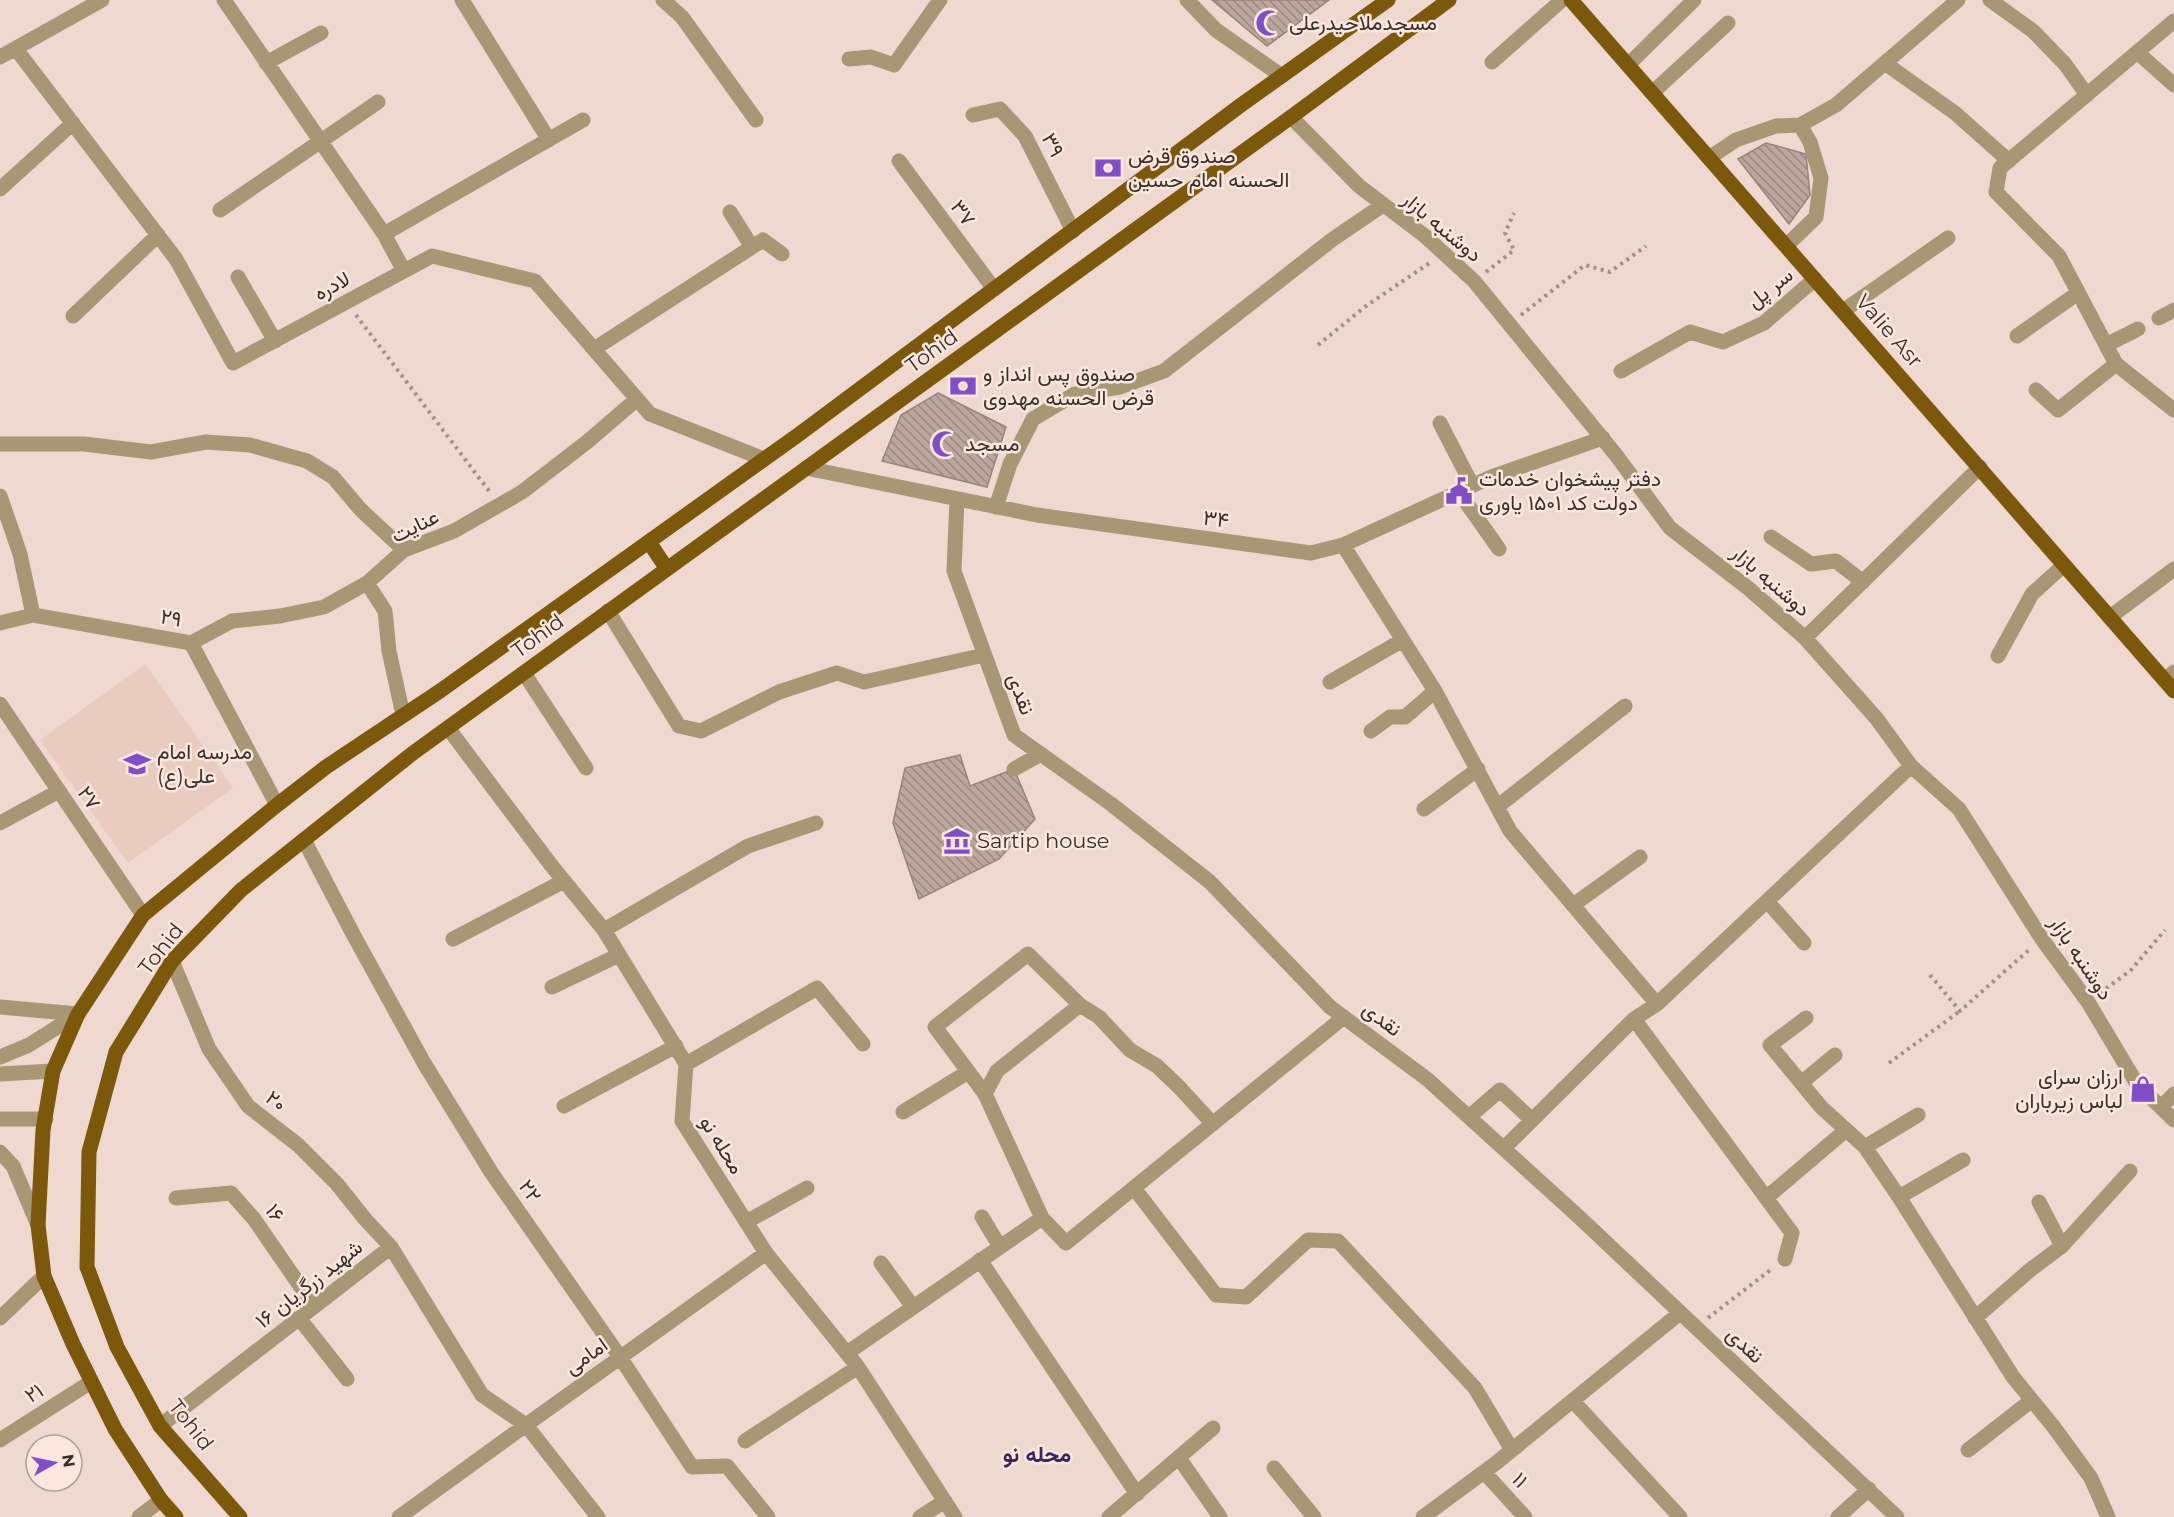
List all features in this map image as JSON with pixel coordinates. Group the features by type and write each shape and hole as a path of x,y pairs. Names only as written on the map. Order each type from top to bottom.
{"main road":[{"name":"Tohid","path":"176,1517 161,1500 115,1429 73,1344 44,1276 38,1225 43,1130 53,1071 78,1014 143,915 326,767 404,715 764,459 1281,76 1388,0"},
{"name":"Tohid","path":"240,1517 160,1426 117,1347 87,1267 88,1152 116,1052 172,961 241,890 413,753 1449,0"},
{"name":"Valie Asr","path":"1571,0 2064,565 2171,681"},
{"path":"649,542 667,569"}],"street":[{"path":"0,57 102,0"},
{"path":"224,0 384,234 404,272"},
{"path":"462,0 549,140"},
{"path":"849,59 871,57 894,64 940,0"},
{"path":"1187,0 1216,30 1281,76"},
{"path":"1492,63 1562,0"},
{"path":"1628,65 1694,0"},
{"path":"1709,158 1736,140 1776,126 1800,125 1836,105 1958,0"},
{"path":"1990,0 2033,31 2065,63 2087,95"},
{"path":"670,2 756,120"},
{"path":"2174,21 2000,168 1995,192 2060,256 2116,364 2174,410"},
{"path":"1652,93 1728,23"},
{"path":"266,63 321,33"},
{"path":"0,43 16,49"},
{"name":"لادره","path":"16,49 176,259 233,363 432,256 535,281 650,414 764,459"},
{"path":"2137,52 2174,85"},
{"path":"1886,64 1954,113 2009,161"},
{"path":"220,210 378,102"},
{"name":"۳۹","path":"973,115 1000,109 1025,136 1073,231"},
{"name":"دوشنبه بازار","path":"1291,117 1359,186 1425,236 1474,281 1603,438 1670,528 1739,581 1805,638 1877,719 1911,766 1959,809 2042,939 2088,1002 2137,1084 2174,1120"},
{"path":"384,234 583,120"},
{"path":"0,189 73,123"},
{"path":"1786,246 1816,217 1821,178 1810,142 1800,125"},
{"name":"۳۷","path":"899,161 994,289"},
{"path":"996,507 1011,464 1033,420 1075,394 1120,387 1164,370 1333,239 1383,205"},
{"path":"730,212 752,247"},
{"path":"73,316 158,235"},
{"path":"1843,311 1948,238"},
{"path":"594,350 763,240 782,254"},
{"path":"238,277 275,341"},
{"name":"سر پل","path":"1621,371 1690,332 1723,342 1764,323 1815,279"},
{"path":"2017,336 2078,293"},
{"path":"2159,318 2174,310"},
{"path":"2106,345 2138,329"},
{"path":"2036,390 2058,410 2116,364"},
{"name":"عنایت","path":"191,643 232,621 280,616 324,607 367,583 404,550 454,531 522,492 587,442 637,399"},
{"path":"1440,423 1465,488 1499,549"},
{"name":"۳۴","path":"806,468 1036,515 1311,553 1342,545 1465,488 1603,438"},
{"path":"0,444 84,444 151,453 206,442 250,445 307,461 333,477 361,510 404,550"},
{"path":"1805,638 1980,468"},
{"path":"0,496 20,554 33,615"},
{"name":"نقدی","path":"957,499 954,571 1014,735 1112,804 1210,882 1330,1007 1427,1079 1504,1148 1897,1517"},
{"path":"1772,537 1811,564 1836,561 1863,582"},
{"path":"1342,545 1435,691 1510,831 1657,1004"},
{"path":"1998,656 2032,594 2064,565"},
{"path":"2110,617 2174,569"},
{"path":"367,583 385,611 389,651 404,715"},
{"path":"608,611 679,726 701,731 779,692 837,673 864,682 984,655"},
{"name":"۲۹","path":"0,623 33,615 191,643 277,805"},
{"path":"1330,682 1403,640"},
{"path":"524,673 586,768"},
{"path":"1371,731 1390,717 1405,717 1435,691"},
{"name":"۲۷","path":"0,704 143,915"},
{"path":"1497,807 1625,706"},
{"path":"448,728 604,930 686,1064 817,988 863,1044"},
{"path":"1014,769 1041,754"},
{"path":"1504,1148 1634,1018 1657,1004 1911,766"},
{"path":"1424,809 1478,769"},
{"path":"0,823 59,791"},
{"path":"604,930 748,846 816,823"},
{"name":"۲۲","path":"304,840 424,1063 491,1172 620,1357 692,1467 727,1466 768,1517"},
{"path":"1573,905 1640,857"},
{"path":"453,939 564,880"},
{"path":"1767,901 1804,943"},
{"path":"1213,1124 1179,1086 1157,1066 1130,1050 1099,1017 1080,1005 1028,954 935,1027 985,1094 1042,1218 1066,1243 1213,1124 1344,1017"},
{"path":"552,987 619,955"},
{"name":"۲۰","path":"172,961 209,1049 248,1106 298,1145 337,1184 391,1247"},
{"path":"985,1094 997,1071 1080,1005"},
{"path":"0,1007 78,1014"},
{"path":"0,1057 29,1045 78,1014"},
{"path":"1634,1018 1792,1233 1785,1259"},
{"path":"1806,1018 1770,1044 1821,1107 1865,1147 2013,1377 2091,1478 2108,1517"},
{"path":"564,1106 676,1046"},
{"path":"1801,1083 1835,1055"},
{"name":"محله نو","path":"686,1064 682,1121 766,1253 858,1367 955,1517"},
{"path":"0,1074 53,1071"},
{"path":"903,1112 968,1072"},
{"path":"1469,1117 1500,1090 1532,1120"},
{"path":"2161,1107 2174,1094"},
{"path":"1865,1147 1918,1115"},
{"path":"0,1119 45,1119"},
{"path":"1766,1198 1846,1130"},
{"path":"0,1152 13,1166 38,1225"},
{"path":"1899,1197 1963,1160"},
{"path":"1975,1318 2030,1270 2062,1246 2130,1171"},
{"path":"746,1222 807,1188"},
{"path":"1134,1188 1216,1295 1246,1297 1308,1240 1338,1241 1475,1388 1512,1450"},
{"name":"۱۶","path":"176,1198 231,1193 254,1219 314,1306"},
{"path":"2039,1202 2062,1246"},
{"path":"982,1217 1000,1247"},
{"path":"847,1353 1042,1218"},
{"name":"۱۶ شهید زرگریان","path":"160,1426 391,1247 482,1395 526,1425"},
{"name":"امامی","path":"399,1517 766,1253"},
{"path":"980,1260 1137,1494"},
{"path":"881,1263 914,1307"},
{"path":"0,1318 44,1276"},
{"path":"1423,1517 1485,1472 1680,1313"},
{"path":"299,1318 347,1379"},
{"path":"745,1441 858,1367"},
{"name":"۲۱","path":"0,1440 91,1382"},
{"path":"1968,1450 2032,1400"},
{"path":"1573,1401 1678,1515"},
{"path":"526,1425 598,1517"},
{"path":"1109,1517 1213,1428"},
{"path":"1179,1458 1220,1517"},
{"path":"1274,1468 1314,1517"},
{"name":"۱۱","path":"1485,1472 1525,1517"},
{"path":"1838,1517 1869,1489"},
{"path":"139,1517 161,1500"},
{"path":"920,1517 945,1501"}],"path":[{"path":"1474,281 1514,250 1505,233 1514,213"},
{"path":"1509,324 1585,265 1610,272 1646,246"},
{"path":"1318,345 1366,306 1444,253"},
{"path":"346,303 499,505"},
{"path":"2088,1002 2131,970 2165,930"},
{"path":"1889,1063 1960,1011 2042,939"},
{"path":"1930,975 1960,1011"},
{"path":"1695,1327 1785,1259"}],"shaded area":[{"name":"مدرسه امام علی(ع)","path":"145,664 233,788 128,863 40,740"}],"building":[{"name":"مسجدملاحیدرعلی","path":"1212,0 1329,0 1267,46"},
{"path":"1766,143 1806,154 1810,195 1789,224 1738,159"},
{"name":"مسجد","path":"938,393 1006,427 987,487 882,461 901,415"},
{"name":"Sartip house","path":"960,755 970,786 1014,769 1035,819 999,859 919,899 893,823 905,768"}],"place":[{"name":"مسجدملاحیدرعلی","path":"1269,23"},
{"name":"صندوق قرض الحسنه امام حسین","path":"1108,168"},
{"name":"صندوق پس انداز و قرض الحسنه مهدوی","path":"963,386"},
{"name":"مسجد","path":"945,444"},
{"name":"دفتر پیشخوان خدمات دولت کد ۱۵۰۱ یاوری","path":"1459,491"},
{"name":"مدرسه امام علی(ع)","path":"137,764"},
{"name":"Sartip house","path":"957,841"},
{"name":"ارزان سرای لباس زیرباران","path":"2143,1089"}],"district":[{"name":"محله نو","path":"1037,1454"}]}
